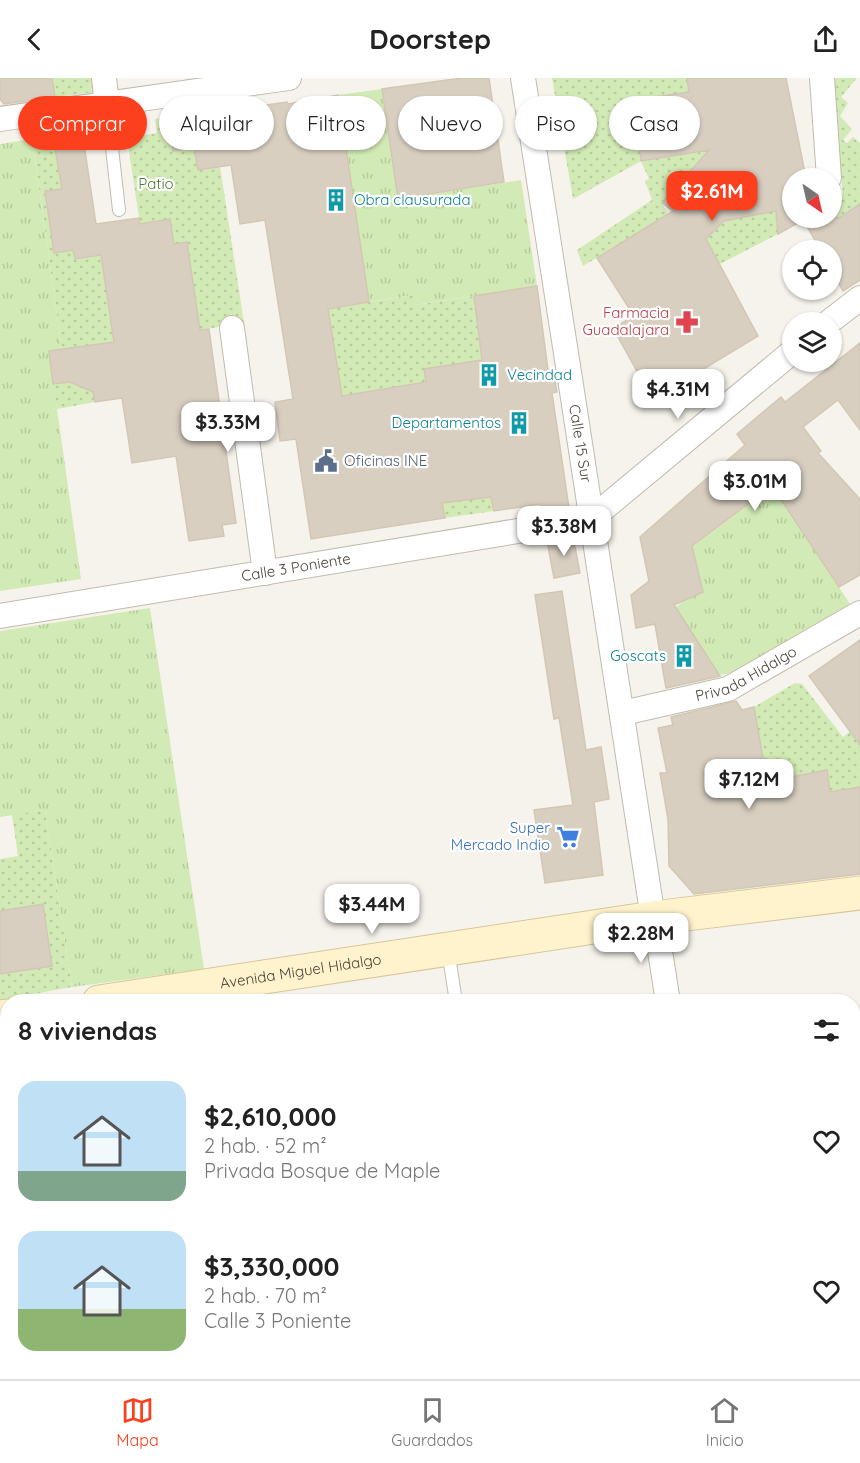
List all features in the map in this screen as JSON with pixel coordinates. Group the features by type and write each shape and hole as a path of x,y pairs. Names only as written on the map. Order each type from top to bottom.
{"street":[{"path":"104,78 106,96"},
{"path":"147,98 289,78"},
{"name":"Calle 15 Sur","path":"523,78 667,994"},
{"path":"822,78 828,168"},
{"path":"0,119 18,116"},
{"path":"842,312 860,298"},
{"path":"232,328 265,573"},
{"path":"591,519 782,360"},
{"name":"Calle 3 Poniente","path":"0,616 591,519"},
{"name":"Privada Hidalgo","path":"623,713 728,689 860,613"},
{"name":"Avenida Miguel Hidalgo","path":"210,994 238,992 448,949 653,918 860,893"}],"lane":[{"path":"112,150 119,210"},
{"path":"448,949 455,994"}],"green space":[{"path":"52,78 101,78 103,91 55,96"},
{"path":"552,78 687,78 689,92 662,96 609,96 609,150 640,150 641,160 715,150 737,218 760,214 759,203 775,200 778,234 720,264 633,316 631,312 651,297 640,232 583,266 577,250 652,200 645,181 649,179 641,161 573,199 564,150 597,150 597,96 555,96","holes":["675,188 721,204 724,222 707,238 696,230 673,224 662,203"]},
{"path":"831,78 857,78 841,97 848,103 840,116 852,129 843,140 847,143 853,137 860,143 860,204 842,216 840,168"},
{"path":"382,89 383,96 338,96"},
{"path":"386,115 399,199 521,180 537,286 414,305 412,295 369,302 346,150 386,150"},
{"name":"Patio","path":"159,118 159,150 195,150 198,170 220,166 244,323 200,330 174,244 170,219 140,224 129,150 147,150 147,135 157,133 155,119"},
{"path":"18,141 18,150 34,150 62,350 49,352 81,579 0,591 0,144"},
{"path":"34,150 56,150 62,189 45,192 54,253 73,250 75,259 101,255 112,330 155,324 114,342 62,350"},
{"path":"807,228 823,228 812,235"},
{"path":"413,295 415,305 474,296 482,360 424,369 427,394 382,389 342,396 328,309"},
{"path":"70,382 92,386 95,402 57,409 53,384"},
{"path":"773,486 850,604 746,671 719,675 657,636 654,624 685,600 703,592 698,571 691,572 688,550"},
{"path":"490,488 494,511 445,518 441,496"},
{"path":"150,608 204,969 72,987 45,810 0,817 0,631"},
{"path":"795,683 802,684 843,737 860,724 860,787 830,792 827,770 767,782 754,707"},
{"path":"45,810 72,987 33,994 0,994 0,974 52,966 43,904 0,911 0,859 18,856 12,815"}],"building":[{"path":"0,78 52,78 55,96 18,96 18,102 4,104 0,99"},
{"path":"462,78 489,78 492,96 398,96 398,150 499,150 504,182 398,199 386,116 386,96 383,96 382,89"},
{"path":"687,78 786,78 804,168 782,168 782,228 789,228 778,234 776,211 724,221 706,239 758,336 674,387 643,382 613,328 634,316 597,258 673,211 662,203 709,150 641,161 640,150 700,150 700,96 662,96 689,92"},
{"path":"286,102 286,150 346,150 369,302 328,309 342,396 426,382 424,369 482,360 474,296 537,286 548,370 553,370 557,392 552,393 569,508 542,513 540,504 494,511 491,497 442,503 445,518 311,539 296,439 280,441 275,402 293,399 265,220 240,224 231,165 198,170 195,150 274,150 274,104"},
{"path":"55,150 85,150 96,224 139,218 140,224 170,219 174,244 187,242 200,330 209,329 236,523 222,525 224,536 189,541 176,456 132,463 122,398 95,402 93,392 70,382 53,384 49,351 114,342 101,255 75,259 73,250 54,253 45,191 62,189"},
{"path":"860,204 860,280 843,291 842,240 815,240 808,228 842,228 842,216"},
{"path":"860,343 860,430 838,400 803,427 821,451 818,453 860,499 860,575 839,587 772,486 692,546 703,592 674,605 720,676 666,688 655,624 636,628 631,595 649,581 640,537 745,445 737,434 781,397 785,402 823,372 842,372 842,357"},
{"path":"573,536 580,573 554,578 547,541"},
{"path":"562,591 586,750 601,747 609,799 594,802 603,875 545,883 534,810 573,805 559,718 554,719 535,595"},
{"path":"860,640 860,745 809,676"},
{"path":"736,701 742,710 754,707 767,782 827,770 830,792 860,787 860,874 694,894 669,866 668,819 660,773 667,773 658,728 673,725 671,717"},
{"path":"43,904 52,966 0,974 0,911"}],"place":[{"name":"Obra clausurada","path":"336,200"},
{"name":"Farmacia Guadalajara","path":"687,322"},
{"name":"Vecindad","path":"489,375"},
{"name":"Departamentos","path":"519,423"},
{"name":"Oficinas INE","path":"326,461"},
{"name":"Goscats","path":"684,656"},
{"name":"Super Mercado Indio","path":"568,837"}]}
